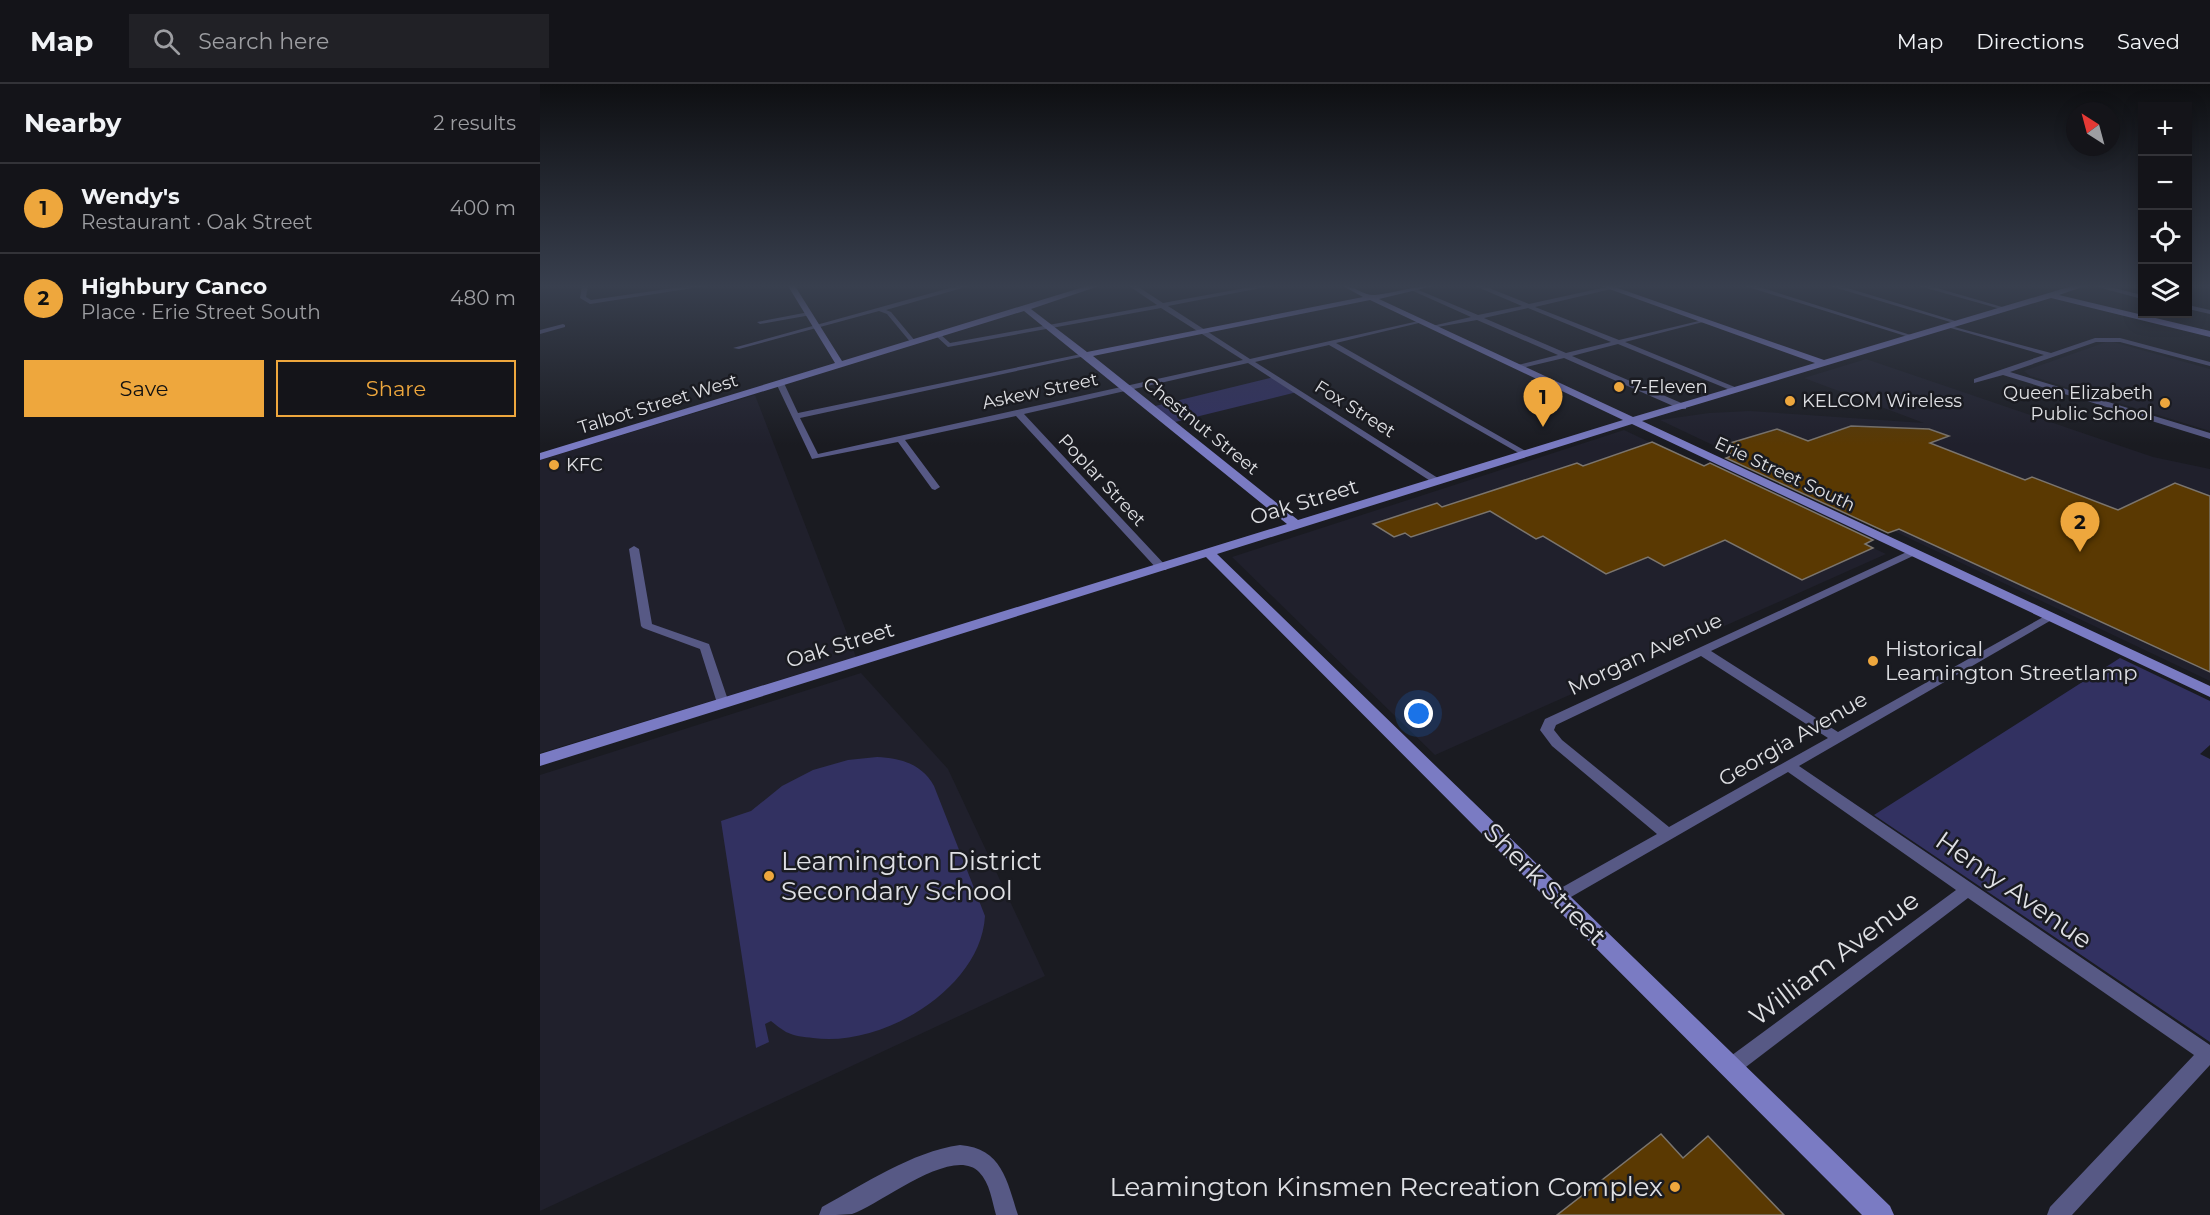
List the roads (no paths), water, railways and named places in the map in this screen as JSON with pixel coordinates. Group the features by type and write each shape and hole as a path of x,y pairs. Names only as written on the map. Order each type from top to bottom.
{"street":[{"path":"737,348 774,339"},
{"path":"824,339 840,365"},
{"path":"910,339 914,343"},
{"name":"Talbot Street West","path":"540,457 927,339"},
{"path":"942,339 948,345 983,339"},
{"name":"Chestnut Street","path":"1065,339 1298,526"},
{"path":"780,384 797,416 1169,339"},
{"name":"Fox Street","path":"1214,339 1438,482"},
{"name":"Askew Street","path":"797,416 801,435 815,457 1343,339"},
{"name":"Erie Street South","path":"1460,339 1631,422 2210,692"},
{"path":"1527,339 1683,407"},
{"path":"1613,339 1738,390"},
{"path":"1521,367 1628,339"},
{"path":"1753,339 1826,364"},
{"name":"Oak Street","path":"540,760 1527,454 1908,339"},
{"path":"1994,339 2050,355"},
{"path":"1977,381 2095,340 2110,339 2210,364"},
{"path":"1329,342 1527,454"},
{"path":"2005,372 2210,436"},
{"name":"Poplar Street","path":"1018,413 1162,568"},
{"path":"900,439 934,487"},
{"path":"634,549 647,626 705,647 723,703"},
{"name":"Morgan Avenue","path":"1668,835 1557,743 1547,730 1550,722 1911,553"},
{"name":"Sherk Street","path":"1209,554 1881,1215"},
{"name":"Georgia Avenue","path":"1558,897 2049,618"},
{"path":"1702,651 1838,738"},
{"name":"Henry Avenue","path":"1789,766 2209,1055"},
{"name":"William Avenue","path":"1731,1067 1969,889"},
{"path":"2058,1215 2209,1055"},
{"path":"830,1215 921,1167 959,1154 974,1157 985,1163 993,1172 1007,1215"}],"place":[{"name":"7-Eleven","path":"1619,387"},
{"name":"KELCOM Wireless","path":"1790,401"},
{"name":"Queen Elizabeth Public School","path":"2165,403"},
{"name":"Wendy's","path":"1543,427"},
{"name":"KFC","path":"554,465"},
{"name":"Highbury Canco","path":"2080,552"},
{"name":"Historical Leamington Streetlamp","path":"1873,661"},
{"name":"Leamington District Secondary School","path":"769,876"},
{"name":"Leamington Kinsmen Recreation Complex","path":"1675,1187"}]}
